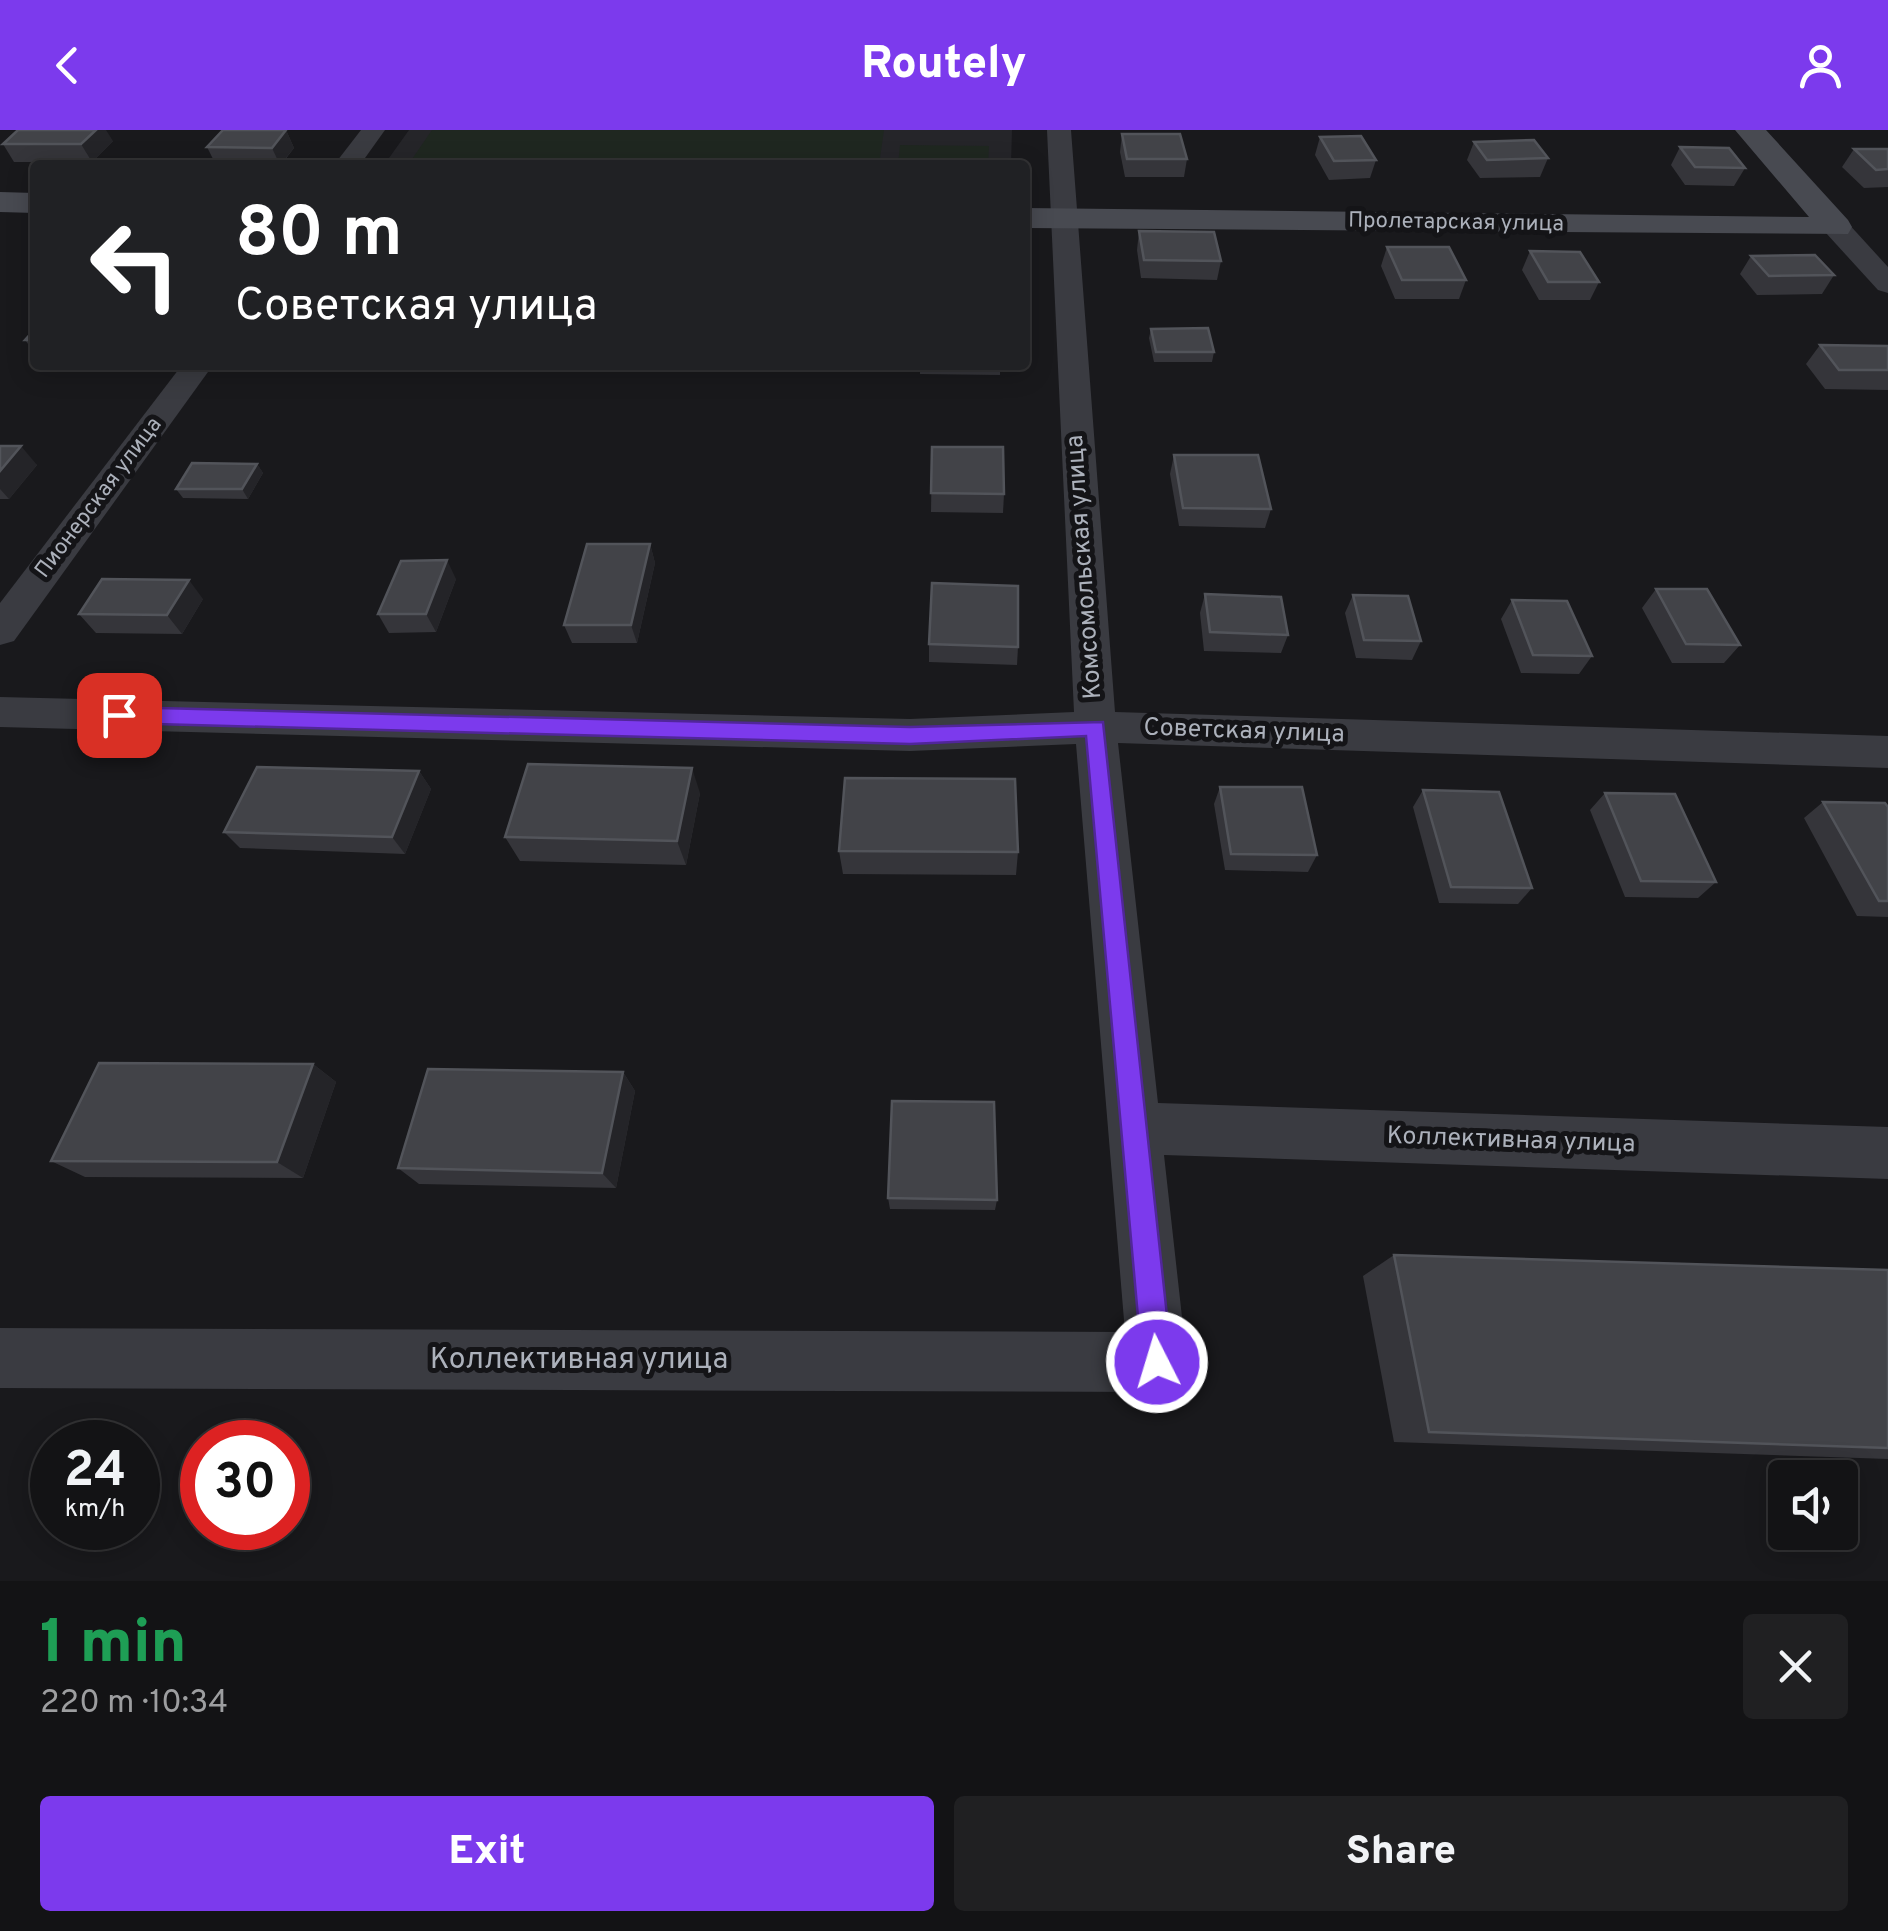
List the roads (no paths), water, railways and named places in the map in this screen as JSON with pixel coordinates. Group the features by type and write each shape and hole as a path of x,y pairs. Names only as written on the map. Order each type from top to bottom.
{"street":[{"path":"351,160 374,130"},
{"name":"Комсомольская улица","path":"1058,130 1044,218 1157,1362"},
{"path":"1750,130 1888,284"},
{"path":"0,202 30,202"},
{"name":"Пролетарская улица","path":"1044,218 1871,227"},
{"name":"Пионерская улица","path":"0,631 194,370"},
{"name":"Советская улица","path":"0,712 910,736 1095,727 1888,752"},
{"name":"Коллективная улица","path":"1134,1128 1888,1153"},
{"name":"Коллективная улица","path":"0,1358 1157,1362"}]}
